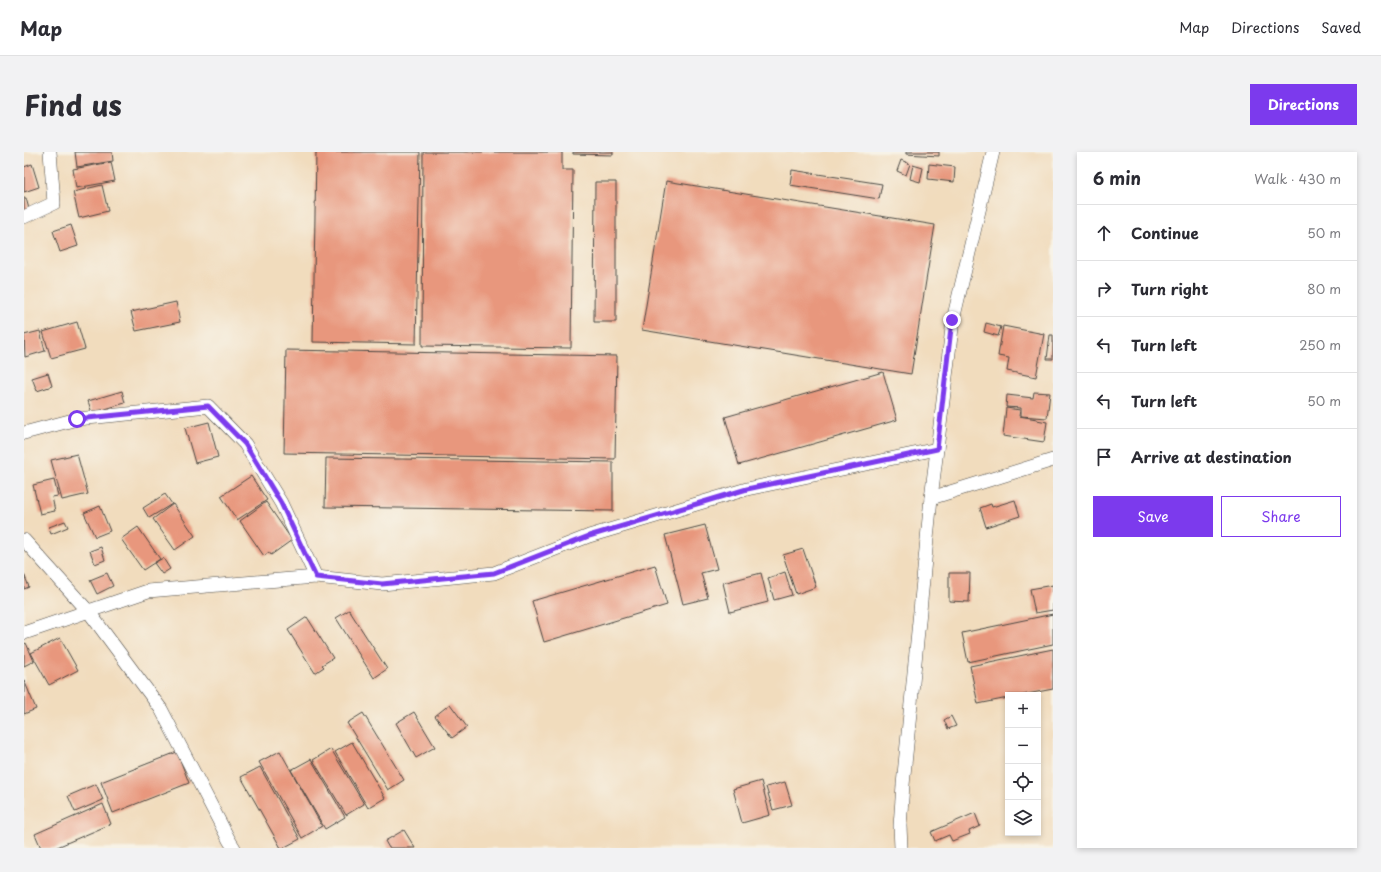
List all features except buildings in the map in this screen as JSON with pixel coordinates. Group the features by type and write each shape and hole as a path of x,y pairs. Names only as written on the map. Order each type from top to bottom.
{"street":[{"path":"24,217 54,204 50,152"},
{"path":"901,848 900,826 902,792 931,498 952,320 992,152"},
{"path":"24,433 77,419 208,406 245,444 281,503 316,577"},
{"path":"24,633 148,591 316,577 382,584 494,573 589,536 747,489 937,449"},
{"path":"931,498 1053,460"},
{"path":"24,540 89,612 161,709 234,848"}],"route":[{"path":"77,419 208,406 245,444 281,503 316,577 382,584 494,573 589,536 747,489 937,449 952,320"}]}
